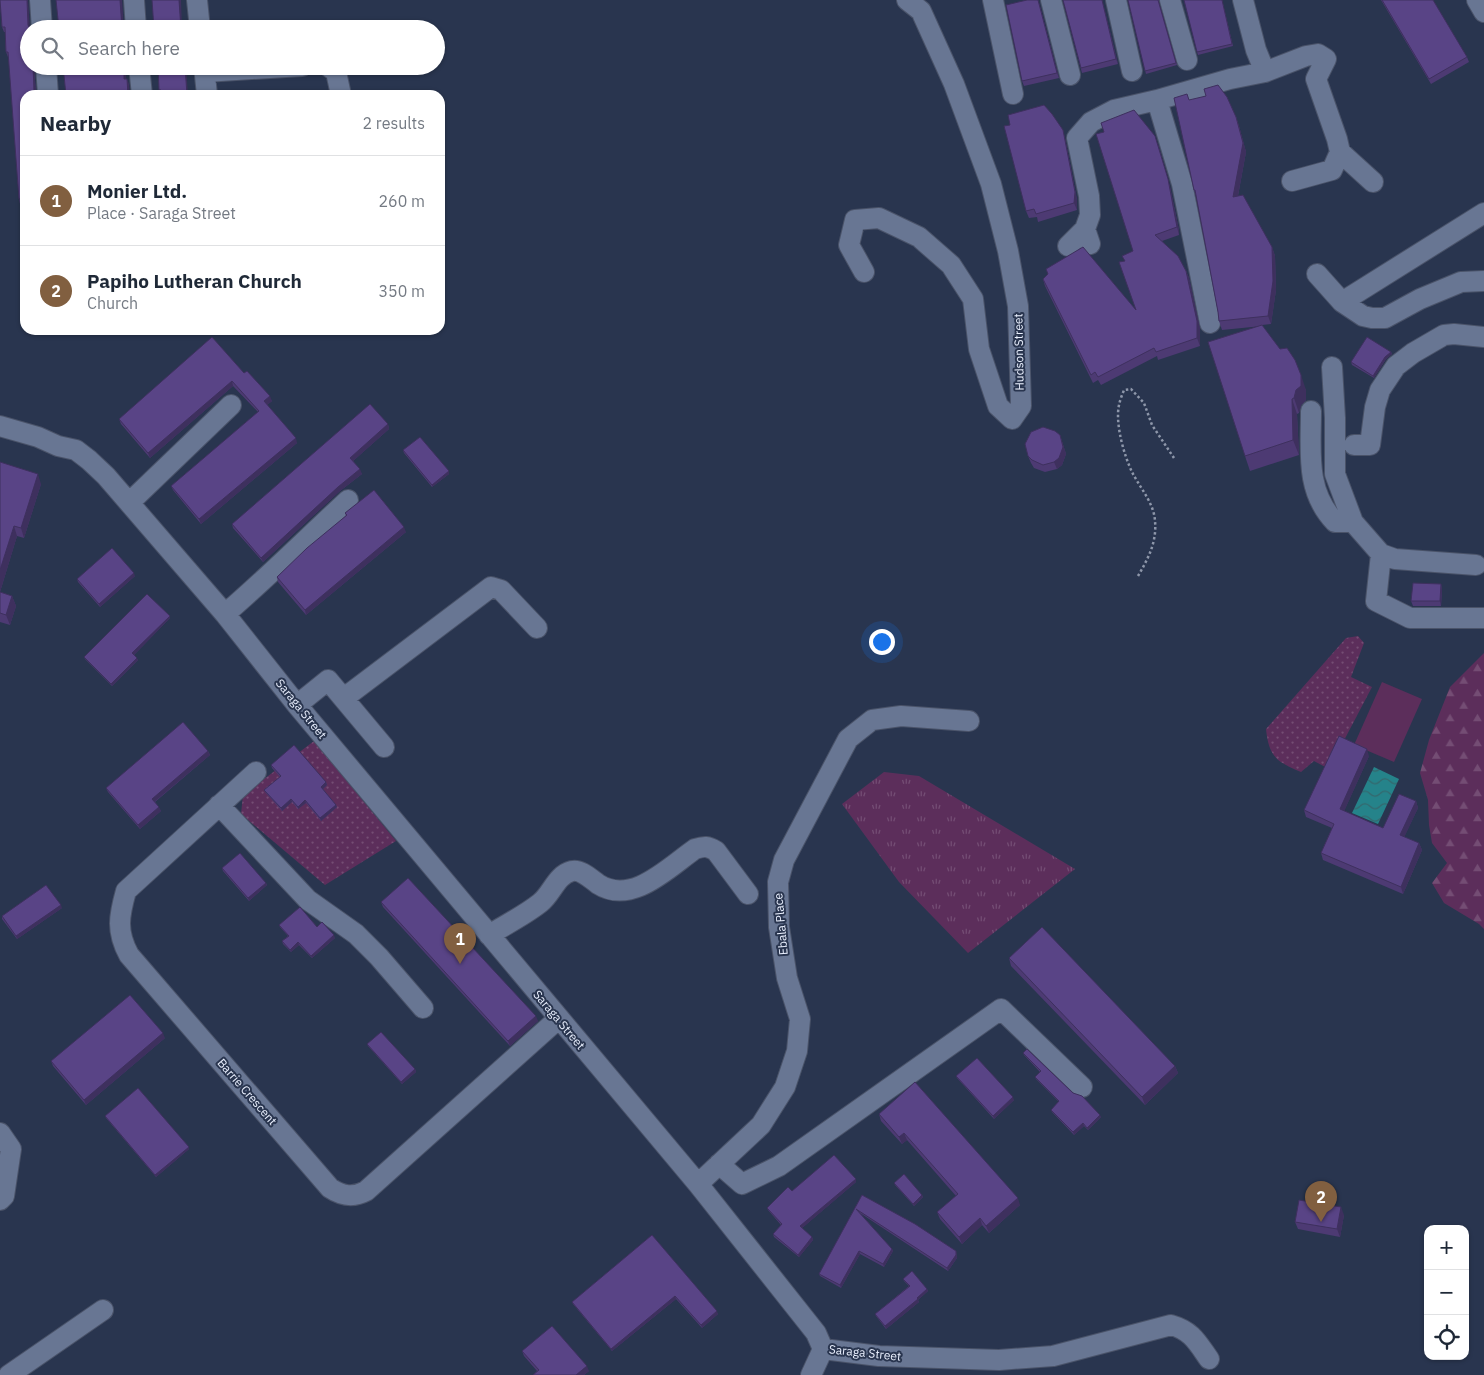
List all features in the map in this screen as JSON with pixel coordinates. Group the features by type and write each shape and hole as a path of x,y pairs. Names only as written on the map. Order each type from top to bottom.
{"street":[{"path":"40,0 41,20"},
{"path":"134,0 135,20"},
{"path":"197,0 199,20"},
{"name":"Hudson Street","path":"864,272 849,245 855,220 879,218 918,237 951,265 973,299 979,349 998,406 1012,418 1021,406 1018,306 1008,251 991,184 954,84 921,11 907,0"},
{"path":"994,0 1013,94"},
{"path":"1051,0 1070,75"},
{"path":"1116,0 1132,72"},
{"path":"1170,0 1187,60"},
{"path":"1244,0 1256,50 1265,72"},
{"path":"1477,0 1484,12"},
{"path":"1068,246 1087,237 1090,215 1089,196 1077,138 1091,122 1114,110 1157,100 1230,78 1265,72 1312,54 1318,54 1326,59 1316,79 1340,152 1373,182"},
{"path":"47,75 48,90"},
{"path":"140,75 141,90"},
{"path":"205,75 206,90"},
{"path":"337,75 340,90"},
{"path":"1157,100 1182,184 1210,323"},
{"path":"1292,181 1332,170 1340,152"},
{"path":"1342,302 1484,213"},
{"path":"1317,274 1342,302 1363,316 1372,318 1385,318 1420,299 1462,282 1484,281"},
{"path":"1354,445 1370,446 1375,407 1380,390 1396,366 1413,352 1444,335 1484,337"},
{"path":"1332,367 1336,418 1335,474 1353,522 1381,554 1395,559 1476,565"},
{"path":"130,502 231,406"},
{"path":"1311,411 1311,460 1314,488 1328,515 1335,522 1353,522"},
{"name":"Saraga Street","path":"0,426 38,437 58,446 76,450 106,476 130,502 225,614 297,705 558,1019 698,1184 816,1333 823,1349 879,1356 1000,1360 1052,1356 1171,1325 1192,1335 1209,1359"},
{"path":"225,614 266,579 291,552 348,500"},
{"path":"1381,554 1376,601 1410,618 1484,618"},
{"path":"344,698 491,588 501,590 537,628"},
{"path":"297,705 328,680 384,747"},
{"name":"Ebala Place","path":"698,1184 761,1125 786,1087 797,1051 800,1018 787,978 779,928 778,882 784,860 848,739 872,720 901,716 969,721"},
{"name":"Barrie Crescent","path":"256,772 126,891 119,922 122,942 129,955 330,1188 347,1196 358,1196 366,1191 558,1019"},
{"path":"219,805 308,900 356,934 379,957 423,1008"},
{"path":"489,935 539,904 556,882 568,872 579,871 603,887 629,890 659,876 695,849 705,846 716,851 748,894"},
{"path":"719,1164 742,1184 779,1166 1001,1009 1082,1087"},
{"path":"0,1134 12,1149 4,1196 0,1200"},
{"path":"10,1375 103,1310"},
{"path":"810,1375 823,1349"}],"path":[{"path":"1138,576 1152,548 1155,520 1147,498 1132,472 1121,443 1119,406 1124,390 1131,389 1144,403 1152,425 1174,458"}],"green space":[{"path":"1358,636 1364,643 1351,677 1372,687 1329,769 1314,761 1301,772 1286,765 1272,752 1266,729 1346,638"},
{"path":"1484,653 1484,929 1444,903 1432,883 1447,863 1432,843 1428,800 1420,773 1429,740 1450,687"},
{"path":"1382,682 1422,699 1394,762 1354,745"},
{"path":"314,741 396,841 325,885 241,814 243,795"},
{"path":"884,772 919,776 1075,869 968,953 899,882 842,804"}],"water":[{"path":"1374,767 1399,779 1378,824 1352,813"}],"building":[{"path":"0,0 27,0 28,20 20,20 20,75 33,75 34,90 20,90 20,199 8,52 6,52 5,27 2,27"},
{"path":"56,0 120,0 121,20 58,20"},
{"path":"152,0 179,0 180,20 153,20"},
{"path":"1027,0 1038,0 1057,73 1022,81 1006,5"},
{"path":"1063,0 1102,0 1116,59 1081,68"},
{"path":"1128,0 1158,0 1176,63 1145,71"},
{"path":"1184,0 1222,0 1232,44 1197,52"},
{"path":"1382,0 1433,0 1467,57 1429,79"},
{"path":"64,75 124,75 124,79 127,79 128,90 65,90"},
{"path":"158,75 186,75 187,90 159,90"},
{"path":"1218,85 1227,97 1236,117 1243,143 1233,197 1243,195 1272,247 1273,281 1268,316 1219,321 1195,190 1174,98 1187,94 1189,100 1206,96 1204,89"},
{"path":"1044,105 1063,130 1075,192 1074,203 1036,214 1034,209 1026,211 1004,126 1010,125 1008,115"},
{"path":"1134,110 1155,136 1168,179 1177,227 1155,235 1178,256 1186,271 1197,321 1197,338 1156,352 1154,348 1098,377 1095,372 1091,375 1043,279 1048,274 1046,269 1083,247 1136,310 1119,262 1125,261 1122,256 1133,251 1096,134 1104,132 1101,123"},
{"path":"1262,325 1280,349 1287,348 1295,360 1301,375 1301,386 1296,390 1292,399 1293,440 1245,456 1208,342"},
{"path":"212,337 244,373 247,371 270,396 264,401 296,438 199,519 171,486 259,411 232,381 148,453 119,419"},
{"path":"1367,337 1391,352 1385,357 1373,376 1351,362"},
{"path":"370,404 388,424 350,458 360,469 261,558 232,524"},
{"path":"1043,427 1060,435 1063,447 1059,458 1054,462 1043,465 1028,456 1025,444 1031,432"},
{"path":"420,437 449,471 432,485 403,450"},
{"path":"0,462 38,474 21,528 14,526 0,570"},
{"path":"374,490 404,527 305,610 277,577 307,548 347,515 345,513"},
{"path":"112,548 134,573 99,604 77,579"},
{"path":"1413,583 1441,584 1440,601 1411,601"},
{"path":"0,592 12,596 6,615 0,613"},
{"path":"147,594 170,616 132,653 137,658 111,684 84,657"},
{"path":"183,722 208,751 152,799 159,807 138,825 106,788"},
{"path":"1339,736 1367,749 1340,809 1383,828 1399,794 1416,801 1400,835 1419,843 1401,887 1321,853 1334,824 1304,810"},
{"path":"294,745 326,782 321,787 336,805 320,818 305,800 298,807 291,799 281,808 264,790 281,776 271,765"},
{"path":"240,853 266,883 248,898 222,868"},
{"path":"408,878 536,1016 508,1041 381,902"},
{"path":"46,885 61,905 16,936 2,916"},
{"path":"300,907 317,927 322,922 334,935 311,956 298,942 290,950 282,941 289,936 279,925"},
{"path":"1042,927 1175,1066 1142,1097 1009,958"},
{"path":"130,995 163,1033 84,1100 51,1061"},
{"path":"381,1032 415,1069 401,1082 367,1044"},
{"path":"1027,1049 1073,1093 1082,1096 1100,1115 1087,1128 1083,1123 1073,1132 1051,1110 1059,1101 1035,1077 1041,1071 1023,1053"},
{"path":"977,1058 1013,1097 993,1116 956,1076"},
{"path":"915,1082 1018,1198 986,1226 980,1218 959,1237 937,1212 958,1194 904,1133 899,1137 879,1114"},
{"path":"138,1088 189,1147 155,1175 105,1116"},
{"path":"834,1155 856,1179 800,1226 812,1237 798,1255 773,1234 782,1224 767,1208 788,1187 792,1191"},
{"path":"904,1174 922,1195 913,1204 894,1183"},
{"path":"862,1195 915,1224 956,1251 956,1255 947,1268 856,1209 892,1249 883,1264 859,1251 840,1285 819,1274"},
{"path":"1299,1200 1341,1207 1337,1229 1295,1222"},
{"path":"652,1235 717,1311 701,1325 675,1296 611,1349 572,1302"},
{"path":"912,1271 927,1289 918,1299 885,1326 875,1314 910,1286 903,1279"},
{"path":"552,1326 587,1366 576,1375 533,1375 539,1370 522,1351"}],"place":[{"name":"Monier Ltd.","path":"460,964"},
{"name":"Papiho Lutheran Church","path":"1321,1222"}]}
